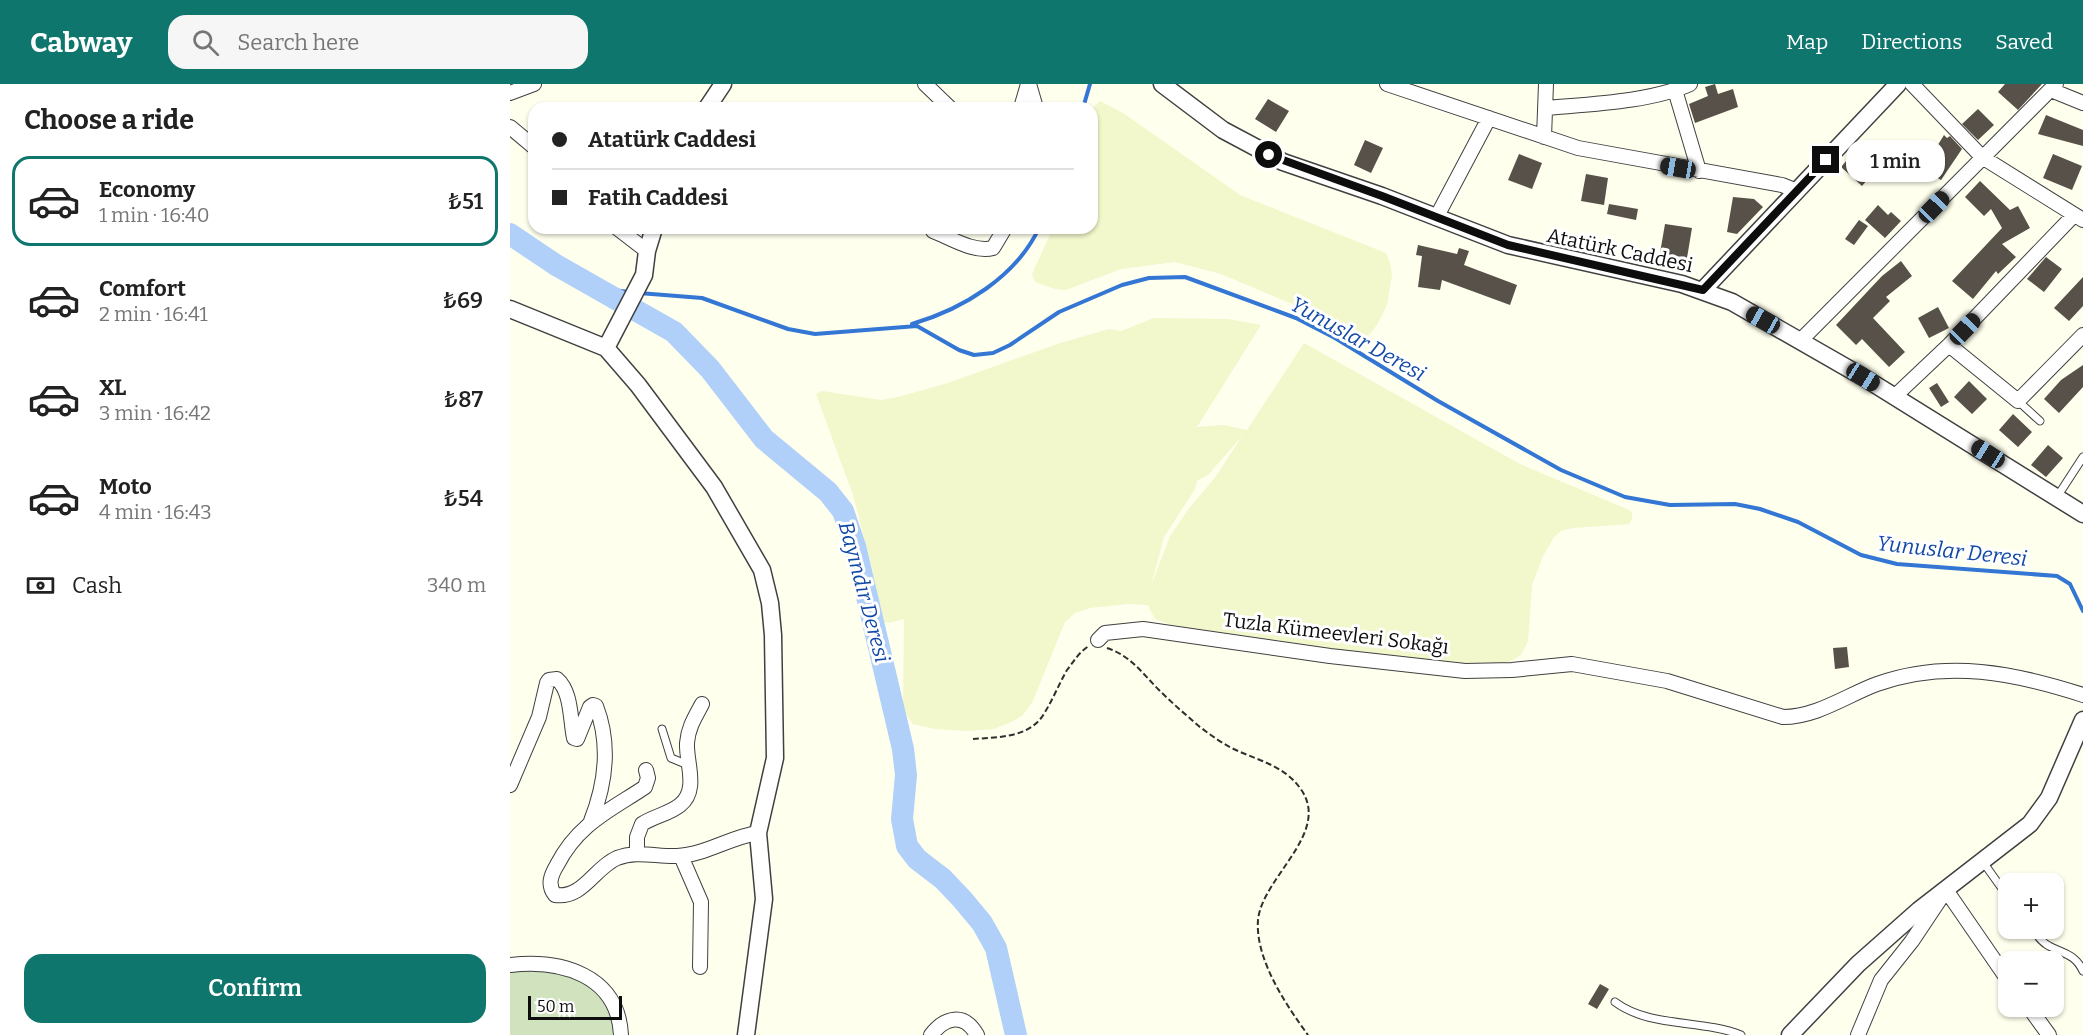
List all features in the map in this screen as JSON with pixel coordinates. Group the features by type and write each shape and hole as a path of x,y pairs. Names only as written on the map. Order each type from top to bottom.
{"street":[{"path":"510,93 534,84"},
{"path":"711,102 723,84"},
{"path":"925,84 944,102"},
{"path":"1023,102 1028,84"},
{"path":"1028,84 1034,102"},
{"name":"Atatürk Caddesi","path":"1162,84 1173,89 1223,130 1274,158 1372,192 1508,245 1703,290 1732,302 1895,396 2083,514"},
{"path":"1387,84 1598,153 1782,185 1797,191"},
{"path":"1544,137 1546,84"},
{"path":"1546,108 1609,102 1675,90 1690,84"},
{"path":"1703,290 1898,84"},
{"path":"1895,396 2078,218 1982,157 1912,84"},
{"path":"1801,340 2054,87 2083,103"},
{"path":"1675,90 1699,171"},
{"path":"1436,218 1489,118"},
{"path":"510,127 528,142"},
{"path":"634,234 647,251"},
{"path":"606,348 644,275 652,234"},
{"path":"940,234 977,249 988,250 993,248 1001,234"},
{"path":"510,309 606,348 638,385 714,486 754,553 767,585 773,635 775,758 758,833 764,899 746,1035"},
{"path":"1949,345 2018,401 2083,335"},
{"name":"Tuzla Kümeevleri Sokağı","path":"1098,640 1106,633 1143,629 1330,656 1466,671 1512,670 1572,664 1666,681 1783,717 1796,717 1812,712 1877,684 1927,671 1977,670 2043,682 2083,695"},
{"path":"510,785 540,717 547,683 549,680 557,680 565,692 572,715 574,738 577,739 580,734 590,707 596,706 602,719 606,760 600,798 591,821"},
{"path":"638,854 637,837 642,824 680,806 686,799 691,784 687,742 689,730 702,704"},
{"path":"1790,1035 1858,964 1919,910 2019,834 2040,811 2060,776 2083,720"},
{"path":"646,770 648,783 645,788 591,821 564,850 553,872 551,890 555,895 565,896 577,891 617,858 638,854 681,856 758,833"},
{"path":"681,856 701,902 700,967"},
{"path":"1946,890 1998,965"},
{"path":"1858,1035 1881,980 1912,941 1946,890"},
{"path":"510,965 552,966 578,972 592,980 610,996 617,1010 621,1035"},
{"path":"2036,1017 2049,1035"},
{"path":"931,1035 942,1023 951,1020 967,1023 977,1035"}],"lane":[{"path":"2018,401 2040,421"},
{"path":"2057,497 2083,457"},
{"path":"662,729 671,758 689,765"},
{"path":"1983,862 1998,883"},
{"path":"2042,939 2049,946 2076,959 2083,971"},
{"path":"1615,1002 1637,1015 1719,1027 1741,1035"}],"path":[{"path":"973,739 1021,733 1033,727 1044,714 1060,681 1077,656 1098,640 1101,646 1118,651 1130,659 1177,707 1222,743 1273,765 1288,775 1301,789 1308,803 1308,818 1304,836 1296,851 1268,892 1258,918 1259,936 1269,971 1288,1008 1308,1035"}],"green space":[{"path":"1100,101 1123,113 1240,195 1386,253 1392,275 1387,305 1377,325 1368,336 1221,274 1175,262 1121,269 1066,290 1035,282 1032,274 1050,234 1098,234 1098,103"},
{"path":"1154,318 1228,319 1261,325 1197,427 1224,425 1247,430 1304,343 1520,464 1629,510 1632,513 1632,519 1629,524 1573,528 1561,531 1554,537 1543,556 1532,585 1528,641 1521,655 1506,664 1447,663 1356,653 1172,625 1155,619 1148,605 1128,604 1090,608 1075,613 1065,622 1032,703 1022,716 994,729 967,731 935,729 913,724 903,710 904,619 889,623 883,622 880,616 873,572 853,495 816,394 822,391 881,400 898,397 948,383 1060,343 1109,329 1121,331","holes":["1243,435 1214,479 1190,507 1170,536 1151,586 1164,537 1195,489 1197,481 1208,475"]},
{"path":"510,971 558,973 577,978 607,997 617,1035 510,1035"}],"building":[{"path":"1715,84 1718,94 1733,89 1738,107 1695,123 1689,104 1708,96 1705,87"},
{"path":"2005,84 2042,84 2018,110 1998,92"},
{"path":"1268,99 1289,111 1276,132 1255,119"},
{"path":"1978,109 1994,125 1978,140 1962,124"},
{"path":"2046,115 2083,130 2083,146 2038,134"},
{"path":"1944,135 1947,138 1950,136 1962,149 1941,180 1923,169"},
{"path":"1365,140 1383,148 1371,173 1354,165"},
{"path":"1854,152 1875,171 1862,186 1841,167"},
{"path":"1519,154 1542,163 1532,189 1508,180"},
{"path":"2053,154 2082,166 2072,190 2043,178"},
{"path":"1586,174 1608,178 1604,205 1581,201"},
{"path":"1980,181 2010,210 2018,206 2030,228 2002,244 2016,257 1998,274 1996,271 1973,299 1952,281 2002,228 1991,209 1984,216 1965,197"},
{"path":"1733,197 1754,199 1763,207 1737,234 1727,232"},
{"path":"1609,204 1638,209 1636,220 1607,214"},
{"path":"1878,205 1888,215 1891,212 1901,221 1885,238 1865,220"},
{"path":"1859,220 1868,226 1854,245 1845,239"},
{"path":"1665,224 1692,228 1687,258 1660,253"},
{"path":"1418,245 1457,254 1459,248 1469,251 1464,265 1517,285 1510,305 1442,280 1440,290 1418,287 1422,256 1416,255"},
{"path":"2046,257 2062,269 2044,292 2027,279"},
{"path":"1901,261 1912,276 1886,297 1890,301 1873,318 1905,352 1889,367 1862,339 1856,345 1836,325 1882,276"},
{"path":"2083,277 2083,306 2069,321 2054,308"},
{"path":"1938,307 1949,328 1929,338 1918,318"},
{"path":"2083,365 2083,387 2059,413 2044,399 2061,380"},
{"path":"1969,381 1987,399 1972,414 1954,397"},
{"path":"1937,383 1949,402 1941,407 1929,388"},
{"path":"2013,414 2032,432 2018,447 1999,430"},
{"path":"2048,445 2063,458 2046,477 2031,465"},
{"path":"1847,647 1849,667 1835,669 1833,648"},
{"path":"1600,984 1609,989 1597,1009 1588,1004"}],"waterway":[{"path":"1085,102 1090,84"},
{"name":"Bayındır Deresi","path":"510,234 556,265 674,332 710,369 764,439 828,492 843,511 855,546 903,749 906,775 902,819 907,846 917,859 943,879 982,923 996,948 1016,1035"},
{"path":"912,324 950,310 986,289 1017,262 1036,234"},
{"name":"Yunuslar Deresi","path":"639,293 702,298 788,329 815,334 917,326 959,350 974,355 993,353 1010,345 1059,312 1122,285 1149,278 1185,277 1296,318 1335,338 1438,401 1561,470 1625,497 1670,505 1735,504 1760,509 1798,522 1861,555 1897,564 2057,576 2070,584 2083,611"},
{"name":"Yunuslar Deresi","path":"599,288 628,292"}],"route":[{"path":"1269,155 1410,206 1440,220 1508,245 1703,290 1826,160"}]}
